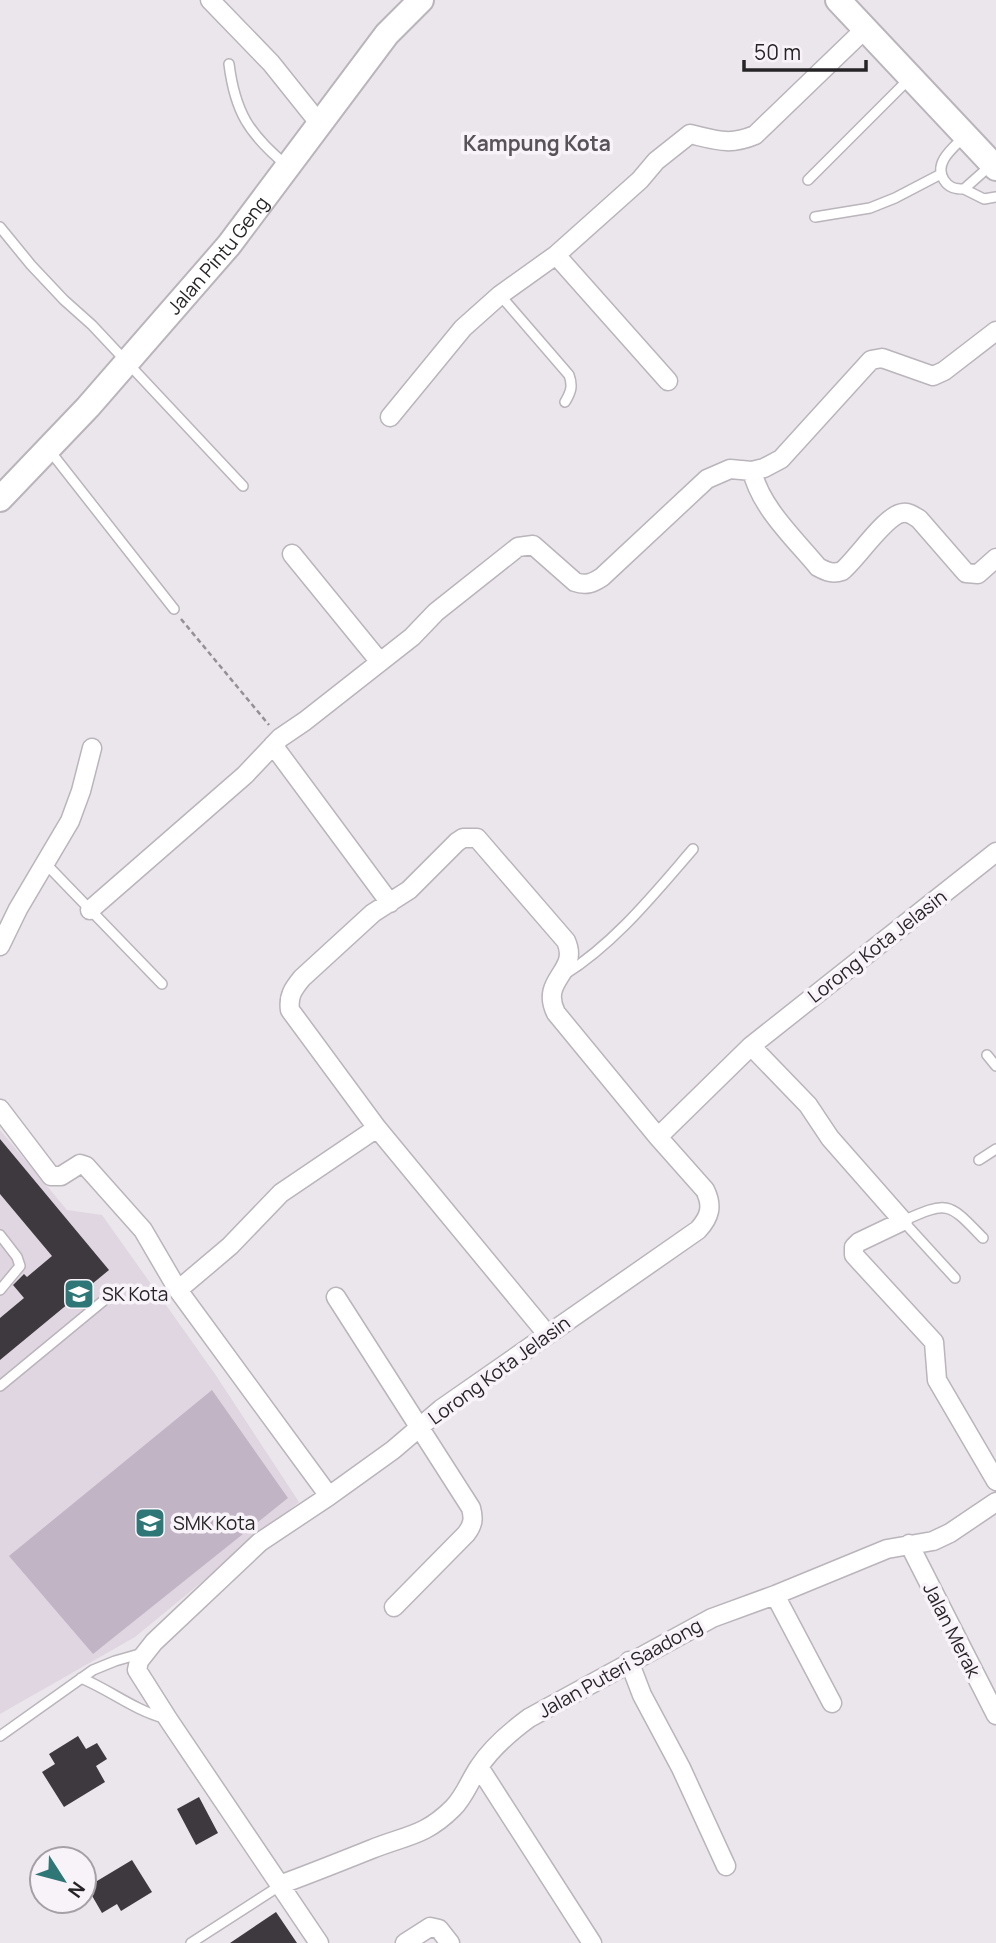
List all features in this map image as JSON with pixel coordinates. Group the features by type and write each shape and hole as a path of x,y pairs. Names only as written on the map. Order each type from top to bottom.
{"main road":[{"name":"Jalan Pintu Geng","path":"0,499 88,407 229,245 387,34 421,0"},
{"path":"838,0 994,166"},
{"path":"0,485 23,472"}],"street":[{"path":"210,0 271,63 319,124"},
{"path":"390,417 463,328 500,295 556,255 640,180 656,161 690,134 726,143 742,141 755,135 865,29"},
{"path":"556,255 667,381"},
{"path":"90,910 244,775 276,741 412,637 436,612 518,547 533,545 540,548 575,582 583,585 593,583 707,479 730,469 751,471 764,468 788,453 871,360 882,358 933,376 944,371 996,331"},
{"path":"751,471 756,489 818,567 827,572 842,571 889,521 902,513 919,519 967,573 978,574 996,558"},
{"path":"292,554 380,662"},
{"path":"276,741 390,903"},
{"path":"0,946 18,909 70,821 92,748"},
{"path":"547,1334 377,1128 290,1010 292,990 373,913 409,890 457,842 470,837 477,838 566,941 570,951 569,961 551,995 556,1013 658,1137"},
{"name":"Lorong Kota Jelasin","path":"145,1653 260,1542 329,1496 441,1409 698,1230 710,1211 710,1201 705,1190 658,1137 751,1046 994,859"},
{"path":"751,1046 808,1105 830,1138 903,1221 859,1242 854,1247 854,1255 934,1342 937,1380 996,1481"},
{"path":"0,1110 51,1176 61,1176 80,1164 90,1168 143,1230 178,1290 329,1496"},
{"path":"178,1290 230,1246 281,1194 377,1128"},
{"path":"336,1297 471,1508 474,1518 472,1527 466,1534 394,1607"},
{"name":"Jalan Puteri Saadong","path":"282,1884 419,1834 435,1824 455,1806 467,1790 478,1767 510,1732 529,1718 629,1661 712,1618 887,1549 933,1541 950,1533 996,1502"},
{"name":"Jalan Merak","path":"909,1544 996,1715"},
{"path":"775,1595 832,1703"},
{"path":"145,1653 139,1661 138,1670 319,1943"},
{"path":"629,1661 642,1695 681,1768 726,1866"},
{"path":"478,1767 592,1943"},
{"path":"405,1943 430,1927 439,1929 450,1943"}],"lane":[{"path":"229,64 233,93 246,122 264,146 288,166"},
{"path":"808,180 911,78"},
{"path":"965,135 941,163 941,174 946,184 954,189 964,189 984,199 996,197"},
{"path":"964,189 994,166"},
{"path":"815,217 870,208 941,174"},
{"path":"0,227 39,274 92,324 243,486"},
{"path":"500,295 569,375 572,384 565,402"},
{"path":"48,448 174,609"},
{"path":"558,978 586,961 643,907 693,849"},
{"path":"46,864 162,984"},
{"path":"987,1055 996,1066"},
{"path":"979,1160 996,1149"},
{"path":"955,1278 903,1221 942,1206 953,1209 983,1238"},
{"path":"0,1236 17,1257 20,1266 0,1290"},
{"path":"0,1386 114,1293"},
{"path":"0,1736 81,1678 115,1661 145,1653"},
{"path":"81,1678 104,1688 137,1709 168,1719"},
{"path":"191,1943 282,1884"}],"path":[{"path":"174,609 276,741"}],"shaded area":[{"path":"0,1130 67,1210 102,1215 215,1374 299,1502 135,1637 0,1714"},
{"name":"SMK Kota","path":"212,1390 288,1498 93,1654 9,1556"}],"building":[{"path":"0,1139 109,1270 0,1360 0,1318 24,1298 13,1285 24,1274 27,1277 52,1256 0,1194"},
{"path":"78,1736 86,1749 97,1743 107,1759 96,1766 105,1782 64,1807 42,1772 55,1764 49,1754"},
{"path":"199,1797 218,1833 196,1845 177,1809"},
{"path":"132,1860 152,1892 121,1911 117,1904 102,1913 98,1906 98,1880"},
{"path":"276,1912 297,1943 230,1943"}],"place":[{"name":"SK Kota","path":"79,1294"},
{"name":"SMK Kota","path":"150,1523"}],"district":[{"name":"Kampung Kota","path":"537,144"}]}
